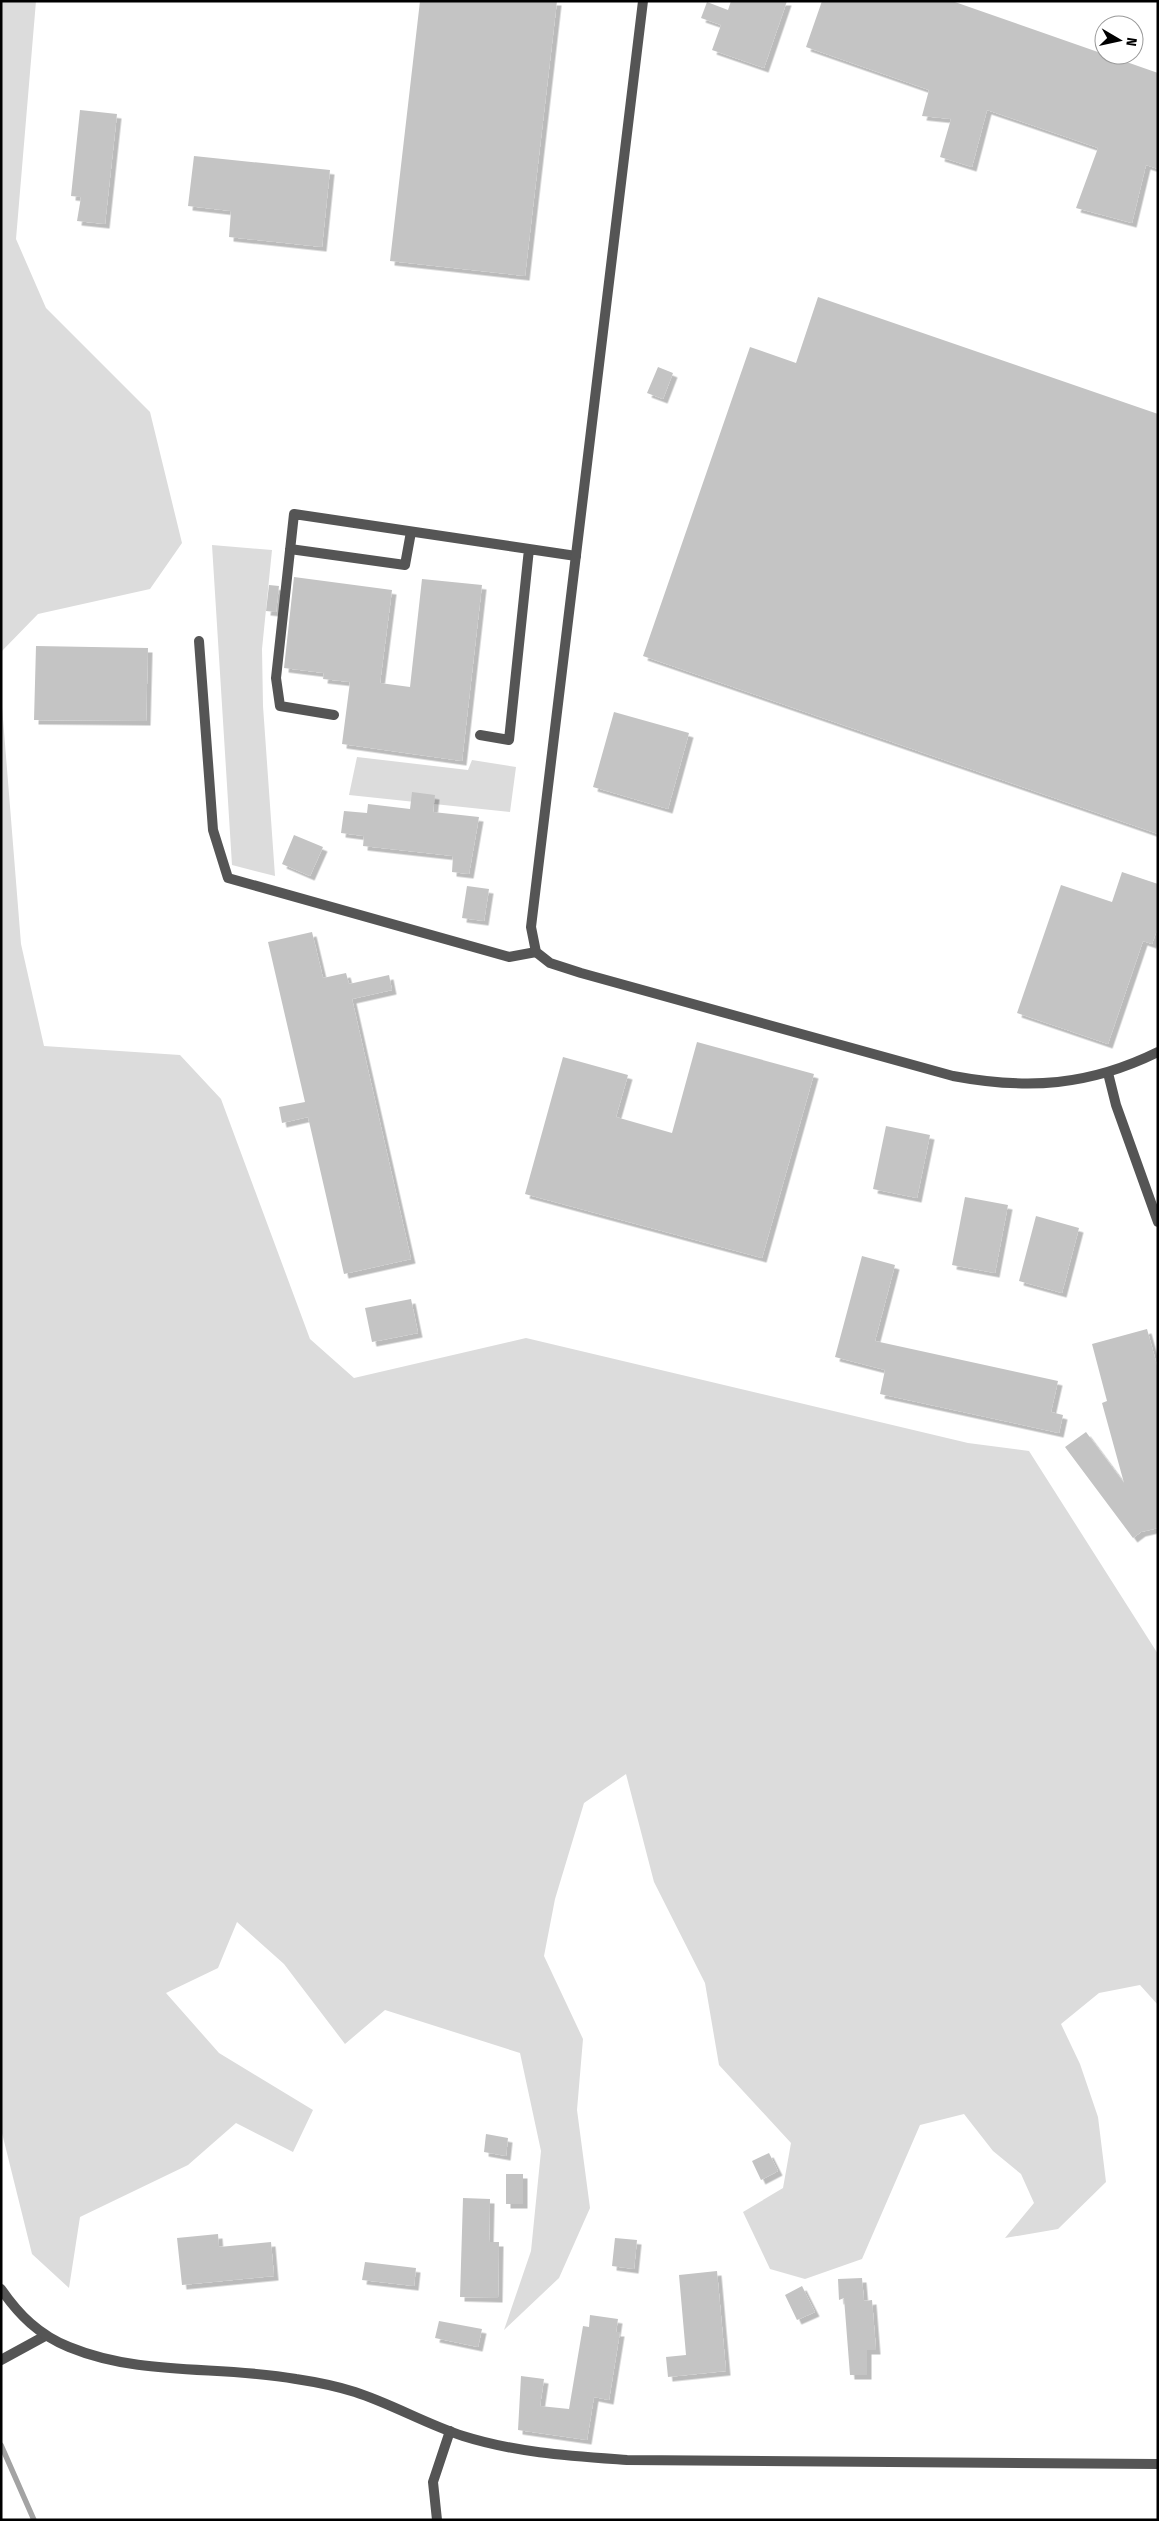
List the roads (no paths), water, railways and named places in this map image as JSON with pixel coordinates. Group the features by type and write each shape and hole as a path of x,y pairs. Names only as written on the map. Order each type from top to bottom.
{"street":[{"path":"643,1 530,927 536,952 550,963 581,973 953,1076 1011,1085 1046,1084 1108,1073 1158,1052"},
{"path":"334,715 280,706 276,678 294,514 576,556"},
{"path":"290,549 405,565 411,532"},
{"path":"480,735 509,740 529,549"},
{"path":"199,642 212,830 228,878 509,957 536,952"},
{"path":"1108,1073 1116,1105 1158,1222"},
{"path":"1,2289 29,2323 45,2336 70,2348 117,2363 151,2368 262,2374 335,2387 380,2401 450,2431 498,2446 545,2455 627,2460 1158,2464"},
{"path":"1,2360 45,2336"},
{"path":"437,2520 433,2482 450,2431"}],"waterway":[{"path":"1,2445 34,2520"}]}
